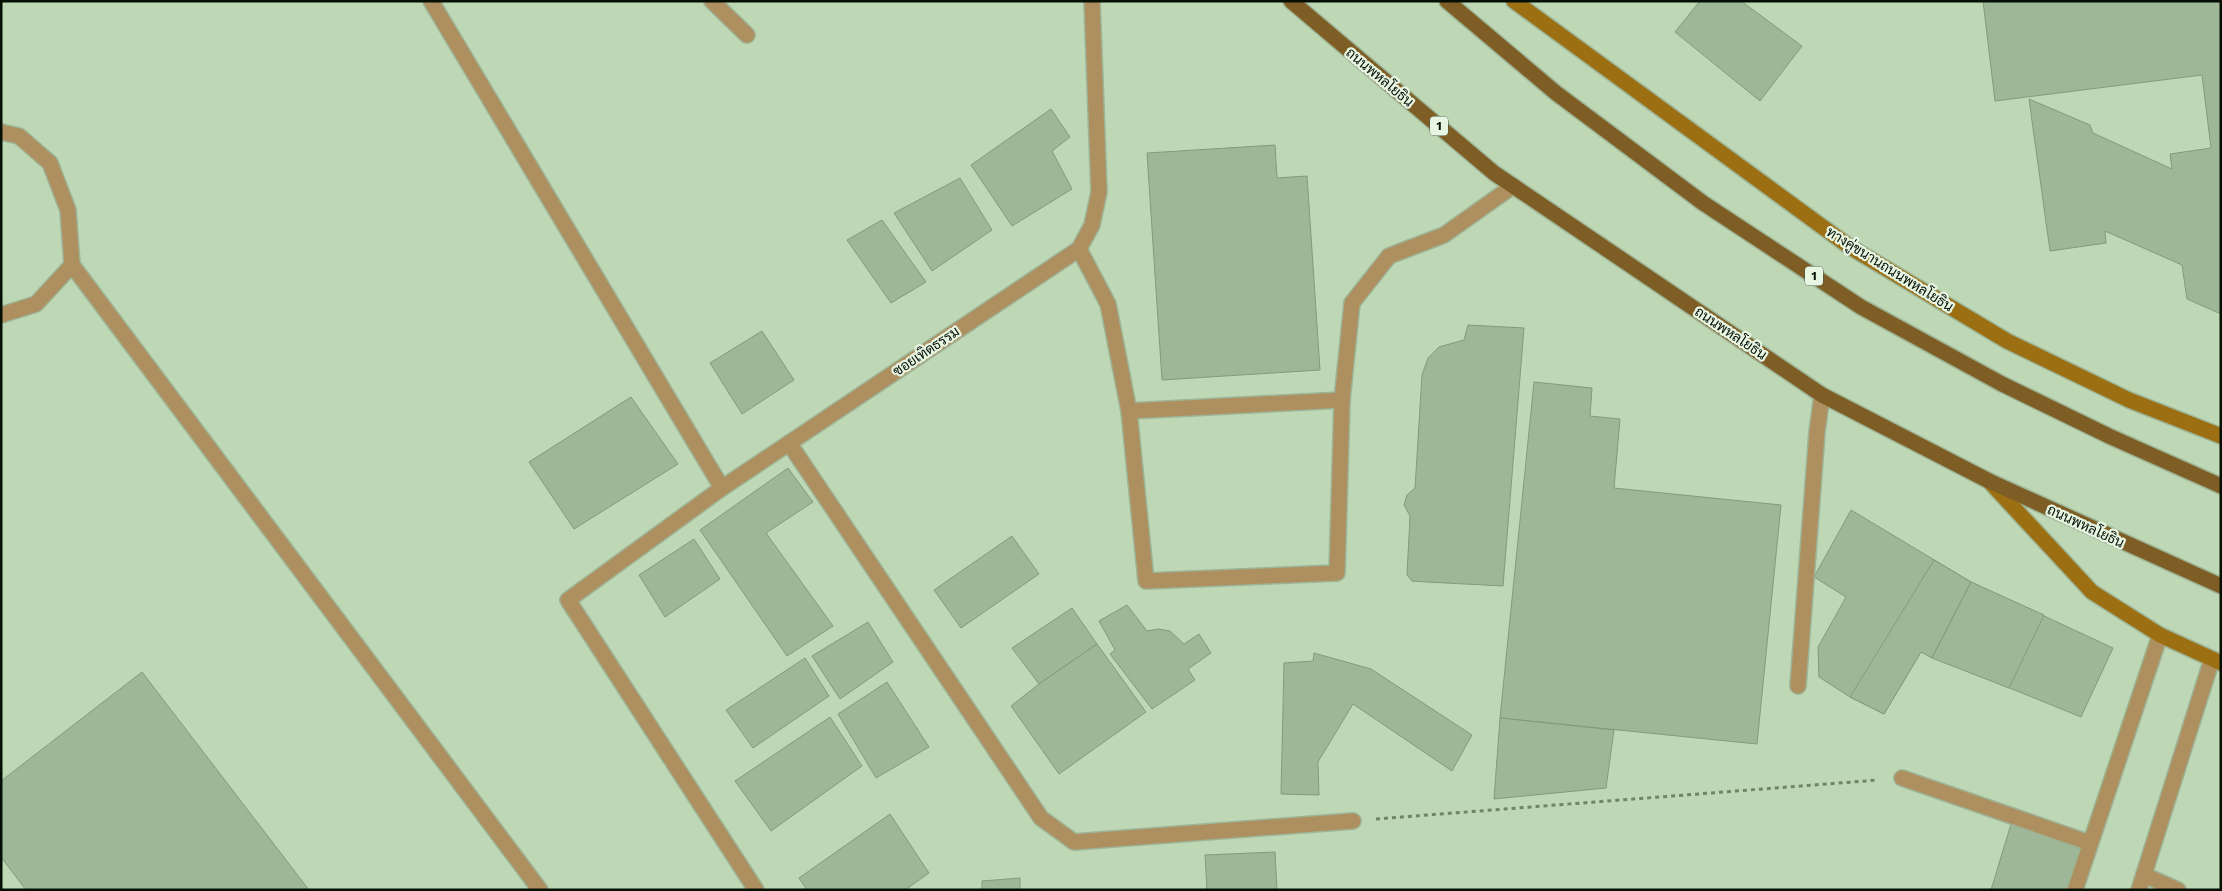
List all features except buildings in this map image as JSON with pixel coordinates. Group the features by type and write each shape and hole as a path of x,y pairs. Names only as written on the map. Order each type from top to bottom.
{"main road":[{"name":"ถนนพหลโยธิน","path":"1291,1 1513,186 1822,394 1989,481 2221,586"},
{"name":"1","path":"1447,1 1556,94 1703,203 1861,307 2002,384 2111,437 2221,486"},
{"name":"ทางคู่ขนานถนนพหลโยธิน","path":"1514,1 1850,247 2007,341 2129,400 2221,436"},
{"name":"1","path":"1989,481 2092,592 2160,635 2216,661"}],"street":[{"path":"431,1 722,488"},
{"path":"712,1 747,35"},
{"name":"ซอยเทิดธรรม","path":"756,890 568,600 722,488 1079,248 1092,225 1099,192 1092,1"},
{"path":"1,132 19,136 50,163 68,210 72,265 540,890"},
{"path":"1079,248 1108,304 1129,411 1146,581 1338,573 1342,400 1352,303 1389,256 1444,236 1513,186"},
{"path":"1,315 36,304 72,265"},
{"path":"1798,686 1817,432 1822,394"},
{"path":"1129,411 1342,400"},
{"path":"789,443 1041,818 1074,842 1353,821"},
{"path":"2075,890 2160,635"},
{"path":"2139,890 2216,661"},
{"path":"1902,778 2090,843"},
{"path":"2144,875 2178,890"}],"path":[{"path":"1353,821 1902,778"}]}
